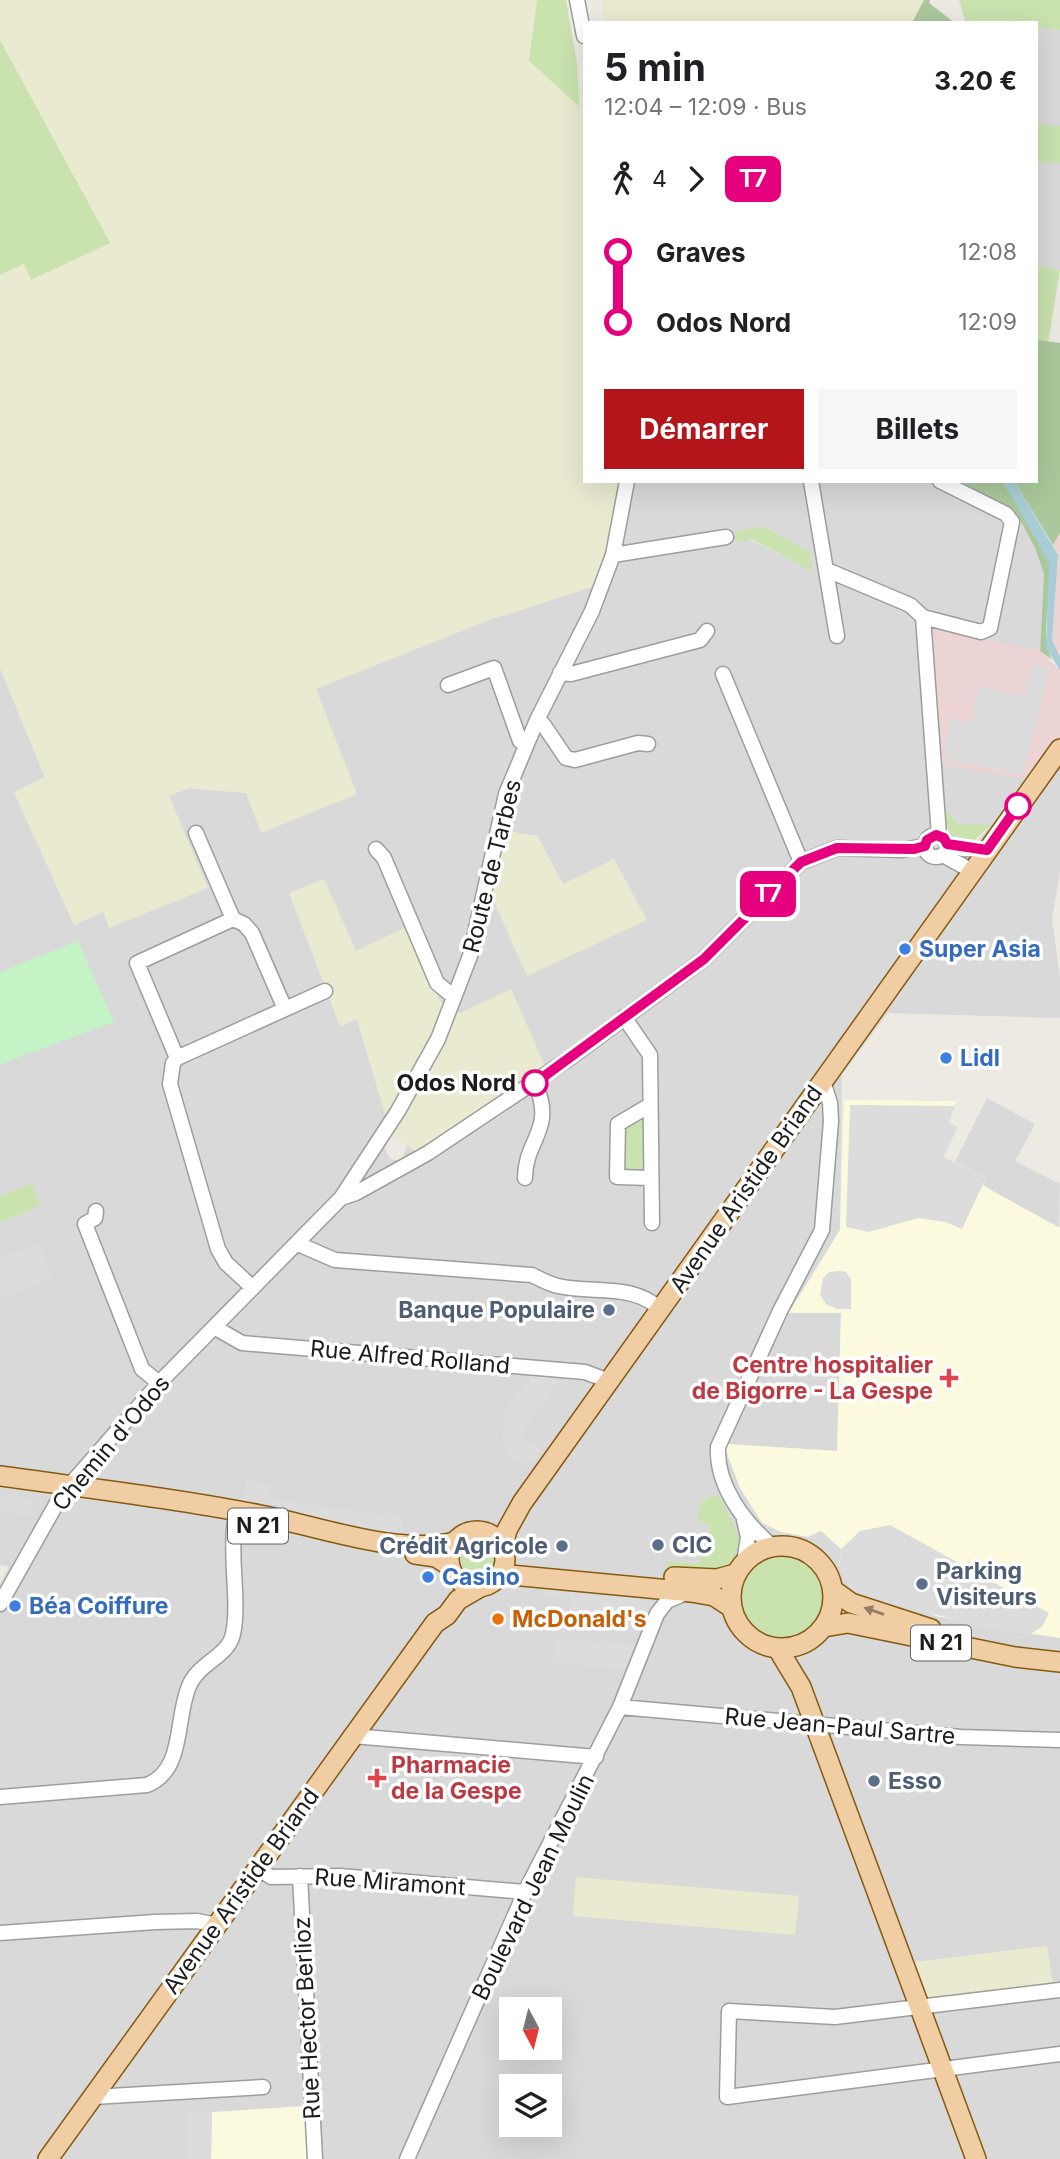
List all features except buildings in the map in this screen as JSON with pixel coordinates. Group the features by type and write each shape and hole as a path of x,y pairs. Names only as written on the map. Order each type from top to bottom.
{"main road":[{"name":"Avenue Aristide Briand","path":"504,1551 507,1530 522,1503 1060,749"},
{"name":"N 21","path":"0,1476 235,1520 301,1537 436,1557 451,1569"},
{"name":"N 21","path":"0,1485 66,1490 262,1515 343,1535 424,1547 455,1542"},
{"name":"Avenue Aristide Briand","path":"478,1531 498,1524 522,1503"},
{"path":"731,1607 715,1596 629,1584 500,1574 482,1586 462,1583 451,1569 455,1542 461,1536 478,1531 494,1536 504,1551 521,1563 690,1580 717,1579 740,1568 757,1552 772,1546 787,1546 814,1556 830,1577 833,1590 830,1616 824,1627 805,1643 778,1648 762,1645 748,1636 737,1623 731,1607 731,1585 740,1568"},
{"path":"500,1574 504,1551"},
{"name":"Avenue Aristide Briand","path":"435,1623 438,1612 451,1593 451,1569"},
{"name":"Avenue Aristide Briand","path":"48,2159 435,1623 458,1600 482,1586"},
{"name":"N 21","path":"833,1590 851,1603 913,1625 1013,1646 1060,1651"},
{"name":"N 21","path":"824,1627 848,1623 1002,1655 1060,1662"},
{"path":"801,1687 805,1643"},
{"path":"778,1648 801,1687 976,2159"}],"street":[{"path":"578,0 583,30"},
{"name":"Route de Tarbes","path":"298,1244 341,1198 369,1158 438,1039 470,956 506,794 537,720 592,611 613,555 627,483"},
{"path":"811,483 837,636"},
{"path":"827,570 910,605 923,617 981,632 990,628 1012,533 1012,522 1006,514 944,483"},
{"path":"613,555 726,537"},
{"path":"923,617 943,845 971,873"},
{"path":"560,673 570,674 700,640 707,631"},
{"path":"448,685 494,668 520,741 526,744"},
{"path":"723,674 801,862"},
{"path":"537,720 543,723 566,758 575,760 638,743 648,744"},
{"path":"196,833 233,919 244,924 252,933 285,1009"},
{"path":"341,1198 410,1163 535,1083 704,959 801,862 837,848 902,850 925,846 933,856 943,845"},
{"path":"943,845 987,850"},
{"path":"376,849 384,858 437,983 454,997"},
{"path":"177,1058 137,963 233,919"},
{"path":"252,1287 226,1263 218,1249 175,1106 170,1084 173,1063 177,1058 326,991"},
{"path":"624,1017 650,1055 652,1223"},
{"path":"772,1546 744,1518 719,1472 718,1447 780,1311 822,1230 831,1121 830,1103 823,1081"},
{"path":"525,1178 525,1164 540,1135 542,1116 541,1096 535,1083"},
{"path":"650,1105 618,1124 617,1177 651,1178"},
{"path":"369,1158 387,1164 410,1163"},
{"path":"369,1158 373,1176 382,1179"},
{"path":"96,1211 95,1218 85,1224 142,1368 159,1383"},
{"path":"298,1244 335,1260 532,1275 557,1286 636,1293 648,1298 660,1309"},
{"name":"Chemin d'Odos","path":"0,1604 66,1490 159,1383 252,1287 298,1244"},
{"name":"Rue Alfred Rolland","path":"214,1327 242,1343 585,1372 609,1381"},
{"path":"740,1568 748,1537 744,1518"},
{"path":"0,1797 147,1785 165,1775 172,1762 184,1697 190,1682 201,1665 225,1650 234,1632 232,1539 235,1520"},
{"path":"629,1584 652,1599 657,1614"},
{"path":"657,1614 667,1601 691,1592"},
{"name":"Boulevard Jean Moulin","path":"407,2159 525,1892 620,1707 657,1614"},
{"name":"Rue Jean-Paul Sartre","path":"620,1707 961,1737 1060,1740"},
{"path":"353,1736 596,1758"},
{"name":"Rue Miramont","path":"258,1868 271,1877 340,1876 525,1892"},
{"name":"Rue Hector Berlioz","path":"300,1876 315,2159"},
{"path":"0,1933 155,1922 198,1921 218,1925"},
{"path":"1060,1990 835,2017 729,2011 727,2097 1060,2053"},
{"path":"93,2097 263,2087"}],"shaded area":[{"path":"0,0 537,0 529,61 579,104 578,90 583,88 583,483 619,483 607,547 592,587 489,620 316,689 357,794 261,833 246,793 189,788 169,796 208,888 109,928 103,912 74,925 14,792 45,777 0,668 0,275 24,264 32,280 109,243 0,40"},
{"path":"602,0 924,0 913,21 604,21"},
{"path":"1039,28 1060,30 1060,126 1038,124"},
{"path":"1038,162 1060,163 1060,270 1038,266"},
{"path":"619,483 963,483 1017,514 1035,548 1044,574 1040,651 931,629 1024,779 1060,736 1060,871 1052,919 1060,978 1060,1018 888,1013 842,1074 840,1230 789,1312 841,1313 837,1451 727,1444 841,1549 839,1568 993,1629 1060,1638 1060,2159 0,2159 0,1584 9,1567 0,1565 0,1223 41,1205 32,1183 0,1196 0,668 45,777 14,792 74,924 104,911 110,928 168,796 189,788 246,793 357,794 315,689 489,620 592,587 607,547","holes":["764,527 811,553 811,570 735,532","944,807 958,824 990,826 977,841 955,840 945,826","505,831 537,836 563,884","324,880 356,952 406,927 440,1001 460,1013 401,1161 390,1159 385,1148 391,1134 357,1019 341,1026","710,1525 715,1570 667,1569 668,1561 699,1564","576,1878 798,1896 795,1934","1047,1946 929,2000 915,1963 916,1962"]},
{"path":"1060,533 1060,657 1052,640 1058,555 1053,545"},
{"path":"931,628 1040,651 1060,670 1060,736 1024,779 940,764"},
{"path":"1032,664 1050,668 1022,775 944,759 949,718 970,724 979,687 1025,694"},
{"path":"505,831 537,836 563,884 614,859 647,920 527,976 491,895"},
{"path":"324,879 356,951 406,927 440,1001 460,1013 511,989 545,1066 416,1152 391,1134 357,1019 340,1026 289,893"},
{"path":"987,1098 1035,1124 1015,1161 1060,1184 1059,1228 983,1185 986,1178 955,1162"},
{"name":"Centre hospitalier de Bigorre - La Gespe","path":"844,1100 956,1101 949,1121 958,1127 944,1157 986,1178 983,1186 1060,1228 1060,1638 936,1616 839,1568 841,1549 821,1531 808,1537 781,1532 762,1523 740,1488 726,1451 726,1444 837,1451 841,1313 789,1313 840,1230"},
{"path":"850,1105 955,1106 949,1122 958,1127 944,1157 986,1178 962,1229 945,1222 918,1218 869,1232 846,1227"},
{"path":"39,1243 53,1277 0,1299 0,1259"},
{"path":"829,1272 846,1272 851,1279 851,1309 837,1309 826,1304 820,1295 823,1278"},
{"path":"532,1375 561,1378 520,1435 541,1450 531,1464 528,1462 524,1467 506,1454 510,1446 502,1445 504,1412"},
{"path":"246,1481 270,1486 268,1498 318,1507 402,1516 403,1538 233,1505 245,1496"},
{"path":"3,1494 34,1500 33,1511 27,1516 0,1511 0,1496"},
{"name":"Parking Visiteurs","path":"890,1525 1049,1613 1042,1627 1030,1634 993,1629 850,1593 839,1568 841,1549 860,1531"},
{"path":"545,1584 642,1596 648,1605 648,1614 645,1619 570,1612 571,1598 545,1596"},
{"path":"557,1639 635,1645 626,1669 552,1663"},
{"path":"576,1877 799,1896 795,1935 573,1916"},
{"path":"1047,1946 1053,1984 930,2001 915,1962"},
{"path":"304,2106 309,2159 211,2159 212,2112"},
{"path":"212,2112 211,2159 186,2159 187,2114"}],"green space":[{"path":"537,0 566,0 577,64 579,106 529,61"},
{"path":"924,0 930,0 929,3 952,21 913,21"},
{"path":"959,0 1060,0 1060,30 1039,28 1038,37 1038,21 965,21"},
{"path":"0,40 110,243 31,280 24,264 0,275"},
{"path":"1038,124 1060,126 1060,163 1038,162"},
{"path":"1038,266 1060,270 1048,343 1038,340"},
{"path":"1038,340 1060,343 1060,533 1053,545 1015,483 1038,483"},
{"path":"963,483 1004,483 1042,546 1051,574 1046,636 1052,660 1040,651 1044,574 1035,548 1017,514"},
{"path":"764,527 811,553 812,571 751,539 736,542 735,531"},
{"path":"943,806 958,824 991,825 970,844 963,842 949,831"},
{"path":"78,941 114,1022 0,1064 0,972"},
{"path":"644,1116 646,1171 623,1172 623,1129"},
{"path":"32,1183 41,1205 0,1223 0,1196"},
{"path":"711,1496 720,1496 740,1540 735,1560 715,1570 667,1570 667,1561 699,1564 710,1526 697,1520 701,1503"},
{"path":"478,1541 490,1546 495,1558 490,1570 478,1575 466,1570 461,1558 466,1546"},
{"path":"781,1552 798,1555 812,1565 822,1579 825,1596 822,1613 812,1627 798,1637 781,1640 764,1637 750,1627 740,1613 737,1596 740,1579 750,1565 764,1555"}],"water":[{"path":"1004,483 1015,483 1058,555 1052,640 1060,657 1060,670 1046,648 1049,563"}],"bus line":[{"name":"T7","path":"535,1083 704,959 801,862 837,848 914,849 925,846 927,840 936,835 944,838 947,844 963,849 987,850 1018,806"}],"place":[{"name":"Super Asia","path":"905,949"},
{"name":"Lidl","path":"946,1058"},
{"name":"Odos Nord","path":"535,1083"},
{"name":"Banque Populaire","path":"609,1310"},
{"name":"Centre hospitalier de Bigorre - La Gespe","path":"949,1378"},
{"name":"CIC","path":"658,1545"},
{"name":"Crédit Agricole","path":"562,1546"},
{"name":"Casino","path":"428,1577"},
{"name":"Parking Visiteurs","path":"922,1584"},
{"name":"Béa Coiffure","path":"15,1606"},
{"name":"McDonald's","path":"498,1619"},
{"name":"Pharmacie de la Gespe","path":"377,1778"},
{"name":"Esso","path":"874,1781"}]}
